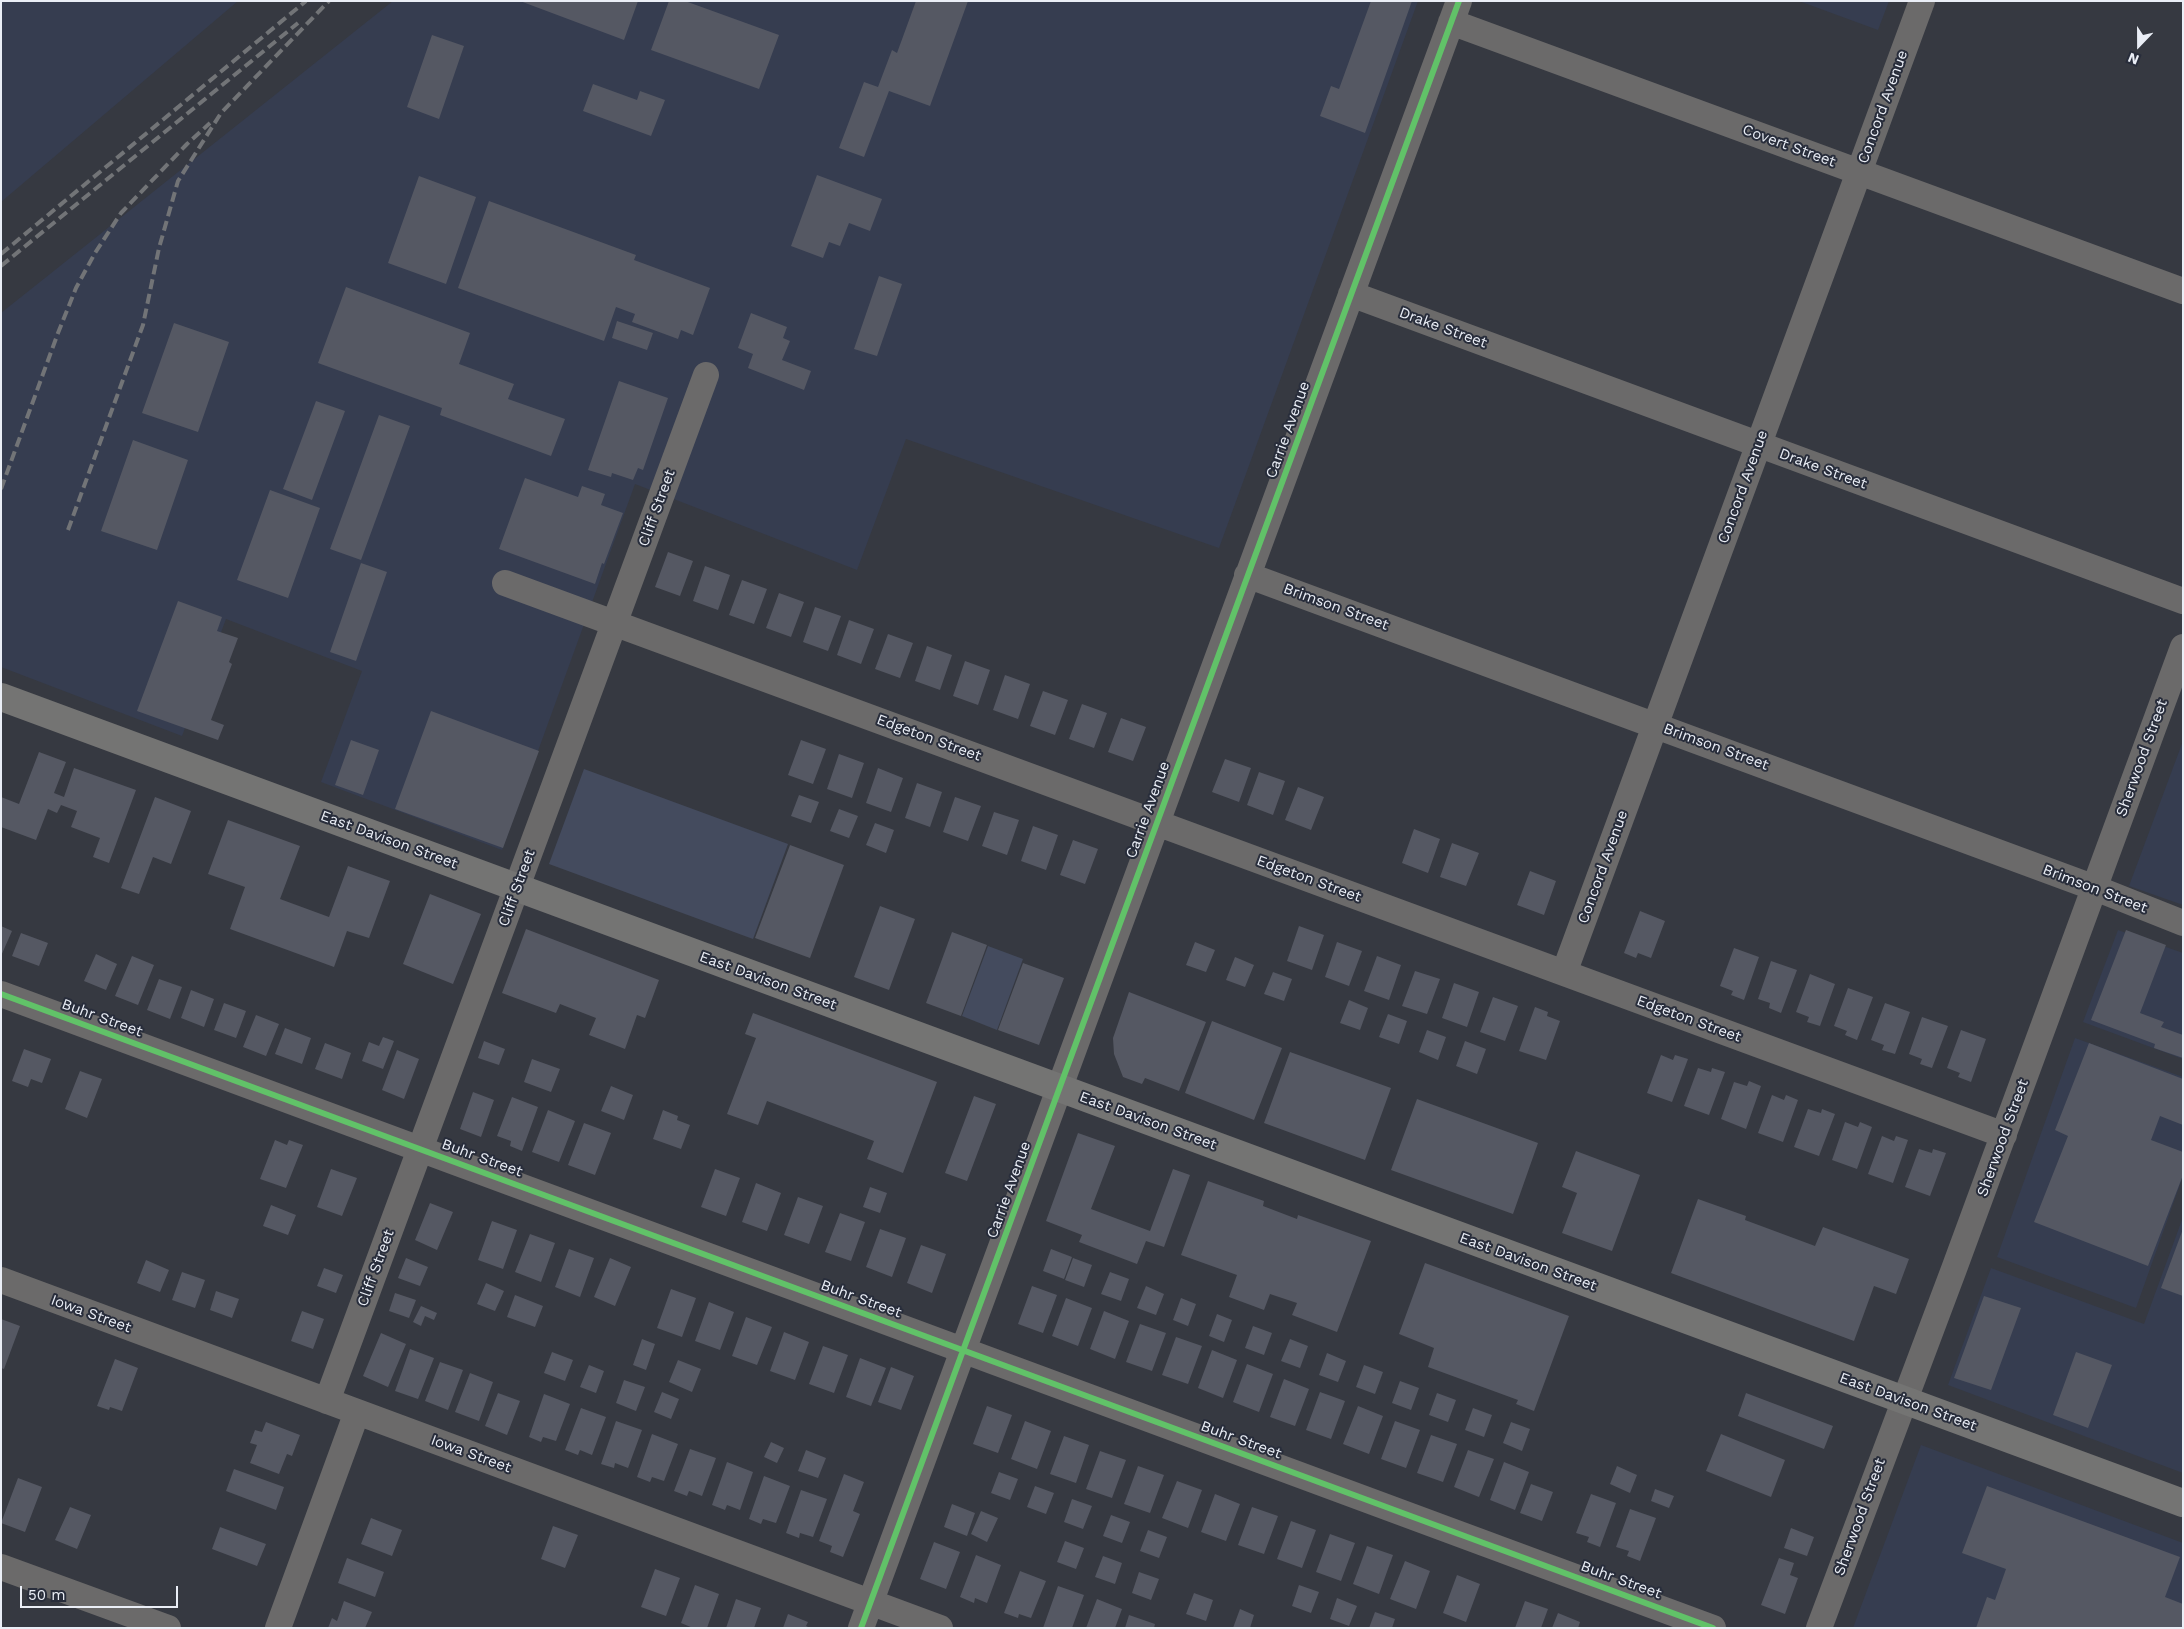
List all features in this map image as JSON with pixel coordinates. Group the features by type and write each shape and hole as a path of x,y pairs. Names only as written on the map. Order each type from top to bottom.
{"main road":[{"name":"East Davison Street","path":"1,697 1905,1402 2183,1503"}],"street":[{"name":"Concord Avenue","path":"1564,973 1922,1"},
{"name":"Covert Street","path":"1455,12 1859,172 2183,291"},
{"name":"Carrie Avenue","path":"861,1628 1455,12"},
{"name":"Drake Street","path":"1351,294 2183,600"},
{"name":"Cliff Street","path":"327,1401 706,375"},
{"name":"Brimson Street","path":"1248,575 2094,888 2183,923"},
{"name":"Edgeton Street","path":"505,583 2004,1135"},
{"name":"Sherwood Street","path":"1819,1628 1905,1402 2183,647"},
{"name":"Buhr Street","path":"1,994 1713,1628"},
{"name":"Iowa Street","path":"1,1280 940,1628"},
{"path":"278,1628 357,1412"},
{"path":"1,1567 168,1628"}],"shaded area":[{"path":"1,1 238,1 1,202"},
{"path":"393,1 1418,1 1219,548 906,439 857,570 635,484 502,850 321,782 362,671 226,619 182,736 1,667 1,313"},
{"path":"1799,1 1889,1 1878,30"},
{"path":"2183,741 2183,905 2129,886"},
{"path":"584,769 788,844 753,939 549,864"},
{"path":"2118,930 2183,953 2183,1059 2083,1022"},
{"path":"988,946 1023,959 997,1030 962,1016"},
{"path":"2075,1038 2183,1077 2183,1176 2136,1308 1997,1257"},
{"path":"2183,1217 2183,1473 1948,1385 1991,1268 2144,1324"},
{"path":"1921,1445 2183,1543 2183,1628 1853,1628"}],"building":[{"path":"520,1 638,1 624,40"},
{"path":"669,1 685,1 779,35 759,89 651,50"},
{"path":"916,1 968,1 930,106 889,91 864,157 839,148 864,82 878,87 892,50 897,53"},
{"path":"1371,1 1412,1 1365,133 1320,116 1331,86 1339,89"},
{"path":"432,35 464,46 439,119 407,107"},
{"path":"593,84 637,100 640,91 665,100 651,136 583,111"},
{"path":"817,175 882,199 870,231 849,223 840,246 829,242 823,258 791,246"},
{"path":"419,176 476,197 446,284 388,263"},
{"path":"489,201 636,255 634,260 710,288 693,335 681,330 678,339 632,322 635,314 616,307 604,341 458,288"},
{"path":"879,276 902,284 877,356 854,349"},
{"path":"346,287 470,333 459,364 514,384 508,399 565,419 551,456 440,415 442,408 318,363"},
{"path":"751,313 787,327 783,338 790,341 782,360 811,371 804,390 748,368 753,354 738,348"},
{"path":"617,321 653,333 647,350 612,338"},
{"path":"174,323 229,342 198,432 142,413"},
{"path":"619,381 668,398 643,470 638,468 633,480 612,473 611,477 588,470"},
{"path":"316,401 345,411 312,500 283,489"},
{"path":"379,415 410,426 361,560 330,549"},
{"path":"133,440 188,460 157,550 101,531"},
{"path":"525,478 578,497 582,486 605,494 601,505 623,513 595,584 499,549"},
{"path":"270,490 320,508 288,598 237,580"},
{"path":"668,552 693,561 680,596 655,587"},
{"path":"361,563 387,572 356,661 330,652"},
{"path":"705,566 730,575 718,610 693,601"},
{"path":"742,580 767,589 754,624 729,615"},
{"path":"779,593 804,602 791,637 766,628"},
{"path":"178,601 222,617 217,631 238,638 229,662 232,664 211,720 224,725 218,740 137,711"},
{"path":"815,607 841,616 828,651 803,642"},
{"path":"849,620 874,629 861,664 837,655"},
{"path":"888,634 913,643 900,678 875,669"},
{"path":"927,646 952,655 940,690 915,681"},
{"path":"965,661 990,670 978,705 953,696"},
{"path":"1005,675 1030,684 1018,719 993,710"},
{"path":"1043,691 1068,700 1055,735 1030,726"},
{"path":"1082,704 1107,713 1094,748 1069,739"},
{"path":"431,711 539,751 503,848 395,809"},
{"path":"1121,718 1146,727 1133,761 1108,752"},
{"path":"351,740 379,750 363,795 335,785"},
{"path":"801,740 826,749 813,784 788,775"},
{"path":"39,752 66,762 54,793 64,797 74,768 136,790 109,863 93,857 100,838 71,827 77,811 61,805 57,813 48,809 36,840 1,827 1,797 19,804"},
{"path":"839,754 864,763 852,798 827,789"},
{"path":"1225,759 1251,768 1239,802 1212,792"},
{"path":"878,768 903,778 891,812 866,803"},
{"path":"1259,772 1285,781 1273,815 1247,805"},
{"path":"917,783 942,792 930,827 905,818"},
{"path":"1298,787 1324,797 1311,830 1285,820"},
{"path":"799,795 819,802 811,823 791,816"},
{"path":"155,797 191,811 171,864 153,857 139,894 121,888"},
{"path":"955,797 981,806 968,841 943,832"},
{"path":"839,809 858,816 849,838 830,831"},
{"path":"994,812 1019,820 1007,855 982,846"},
{"path":"228,820 300,846 280,899 329,917 348,866 390,881 369,938 347,931 334,967 230,929 245,887 208,874"},
{"path":"875,823 894,830 886,853 866,845"},
{"path":"1033,826 1058,835 1046,870 1021,861"},
{"path":"1414,829 1440,839 1428,873 1402,863"},
{"path":"1073,840 1098,849 1085,884 1060,875"},
{"path":"1452,843 1479,853 1466,886 1440,877"},
{"path":"790,845 844,865 810,958 755,938"},
{"path":"1530,871 1556,881 1544,915 1517,905"},
{"path":"430,894 481,914 453,984 403,964"},
{"path":"880,906 915,919 889,990 854,977"},
{"path":"1640,911 1665,921 1651,958 1638,953 1636,958 1624,953"},
{"path":"1,926 12,931 1,956"},
{"path":"1299,926 1324,935 1312,970 1287,961"},
{"path":"526,929 659,980 645,1018 637,1015 625,1049 589,1035 596,1018 560,1004 556,1013 502,993"},
{"path":"2126,930 2166,945 2140,1013 2164,1022 2161,1027 2183,1035 2183,1058 2154,1048 2155,1044 2091,1020"},
{"path":"952,932 987,945 961,1016 926,1003"},
{"path":"21,933 48,943 39,966 12,956"},
{"path":"1195,942 1215,950 1206,972 1186,965"},
{"path":"1337,942 1362,951 1349,986 1325,977"},
{"path":"1734,948 1759,957 1744,1000 1731,995 1733,991 1720,986"},
{"path":"96,954 117,964 106,990 84,981"},
{"path":"132,956 154,965 138,1005 115,996"},
{"path":"1377,956 1401,965 1389,1000 1364,991"},
{"path":"1235,957 1254,965 1245,987 1226,980"},
{"path":"1771,961 1797,970 1781,1013 1769,1008 1770,1003 1758,999"},
{"path":"1023,963 1064,978 1039,1045 998,1030"},
{"path":"1415,971 1440,979 1427,1014 1402,1006"},
{"path":"1273,972 1292,979 1284,1001 1264,994"},
{"path":"1810,974 1835,984 1820,1026 1807,1022 1809,1017 1796,1012"},
{"path":"159,979 182,987 170,1019 147,1010"},
{"path":"1454,983 1479,992 1467,1027 1442,1018"},
{"path":"1848,988 1873,997 1857,1040 1845,1035 1847,1031 1834,1026"},
{"path":"191,990 214,999 204,1027 181,1018"},
{"path":"1129,992 1206,1022 1179,1091 1145,1078 1142,1084 1123,1077 1114,1054 1113,1038"},
{"path":"1493,997 1518,1006 1505,1041 1480,1032"},
{"path":"1349,1000 1368,1008 1360,1030 1340,1023"},
{"path":"224,1003 246,1011 236,1038 214,1030"},
{"path":"1885,1003 1910,1012 1895,1054 1882,1050 1884,1045 1871,1040"},
{"path":"1535,1007 1548,1012 1547,1016 1560,1021 1546,1060 1519,1051"},
{"path":"753,1013 937,1082 903,1173 867,1159 874,1141 767,1101 758,1125 727,1114 756,1038 745,1034"},
{"path":"1388,1014 1407,1021 1399,1044 1379,1037"},
{"path":"256,1015 279,1024 266,1056 243,1047"},
{"path":"1922,1017 1948,1026 1932,1068 1920,1064 1922,1059 1909,1054"},
{"path":"1212,1021 1282,1048 1254,1120 1185,1093"},
{"path":"285,1028 311,1038 302,1064 275,1054"},
{"path":"1427,1030 1446,1037 1438,1060 1419,1052"},
{"path":"1961,1030 1986,1039 1971,1082 1958,1077 1960,1073 1947,1068"},
{"path":"383,1037 394,1041 383,1069 362,1061 369,1042 379,1046"},
{"path":"484,1041 505,1049 499,1065 478,1058"},
{"path":"1465,1041 1486,1049 1477,1074 1456,1066"},
{"path":"325,1043 351,1053 342,1079 315,1069"},
{"path":"2089,1043 2183,1079 2183,1125 2160,1116 2151,1140 2183,1152 2183,1175 2148,1266 2034,1222 2068,1136 2055,1130"},
{"path":"24,1049 51,1059 42,1083 31,1079 28,1087 12,1081"},
{"path":"397,1050 419,1059 404,1099 382,1090"},
{"path":"1290,1052 1391,1088 1365,1160 1264,1123"},
{"path":"1661,1055 1673,1060 1675,1055 1688,1059 1672,1102 1647,1093"},
{"path":"532,1059 560,1069 551,1092 524,1082"},
{"path":"1698,1068 1711,1072 1712,1068 1725,1072 1709,1115 1684,1106"},
{"path":"80,1071 102,1079 87,1118 65,1109"},
{"path":"1749,1081 1761,1086 1746,1129 1721,1119 1734,1082 1747,1086"},
{"path":"611,1086 633,1095 624,1120 601,1111"},
{"path":"473,1092 494,1100 481,1137 460,1129"},
{"path":"1772,1095 1784,1100 1786,1095 1798,1100 1783,1142 1758,1133"},
{"path":"974,1096 996,1104 967,1181 945,1173"},
{"path":"512,1097 538,1107 522,1151 510,1146 511,1141 497,1136"},
{"path":"1417,1099 1538,1143 1513,1214 1391,1170"},
{"path":"1808,1109 1821,1113 1822,1109 1835,1114 1819,1156 1794,1147"},
{"path":"548,1110 575,1121 559,1162 532,1152"},
{"path":"663,1110 678,1116 677,1120 690,1125 681,1149 653,1139"},
{"path":"1845,1122 1858,1127 1860,1122 1872,1127 1857,1169 1832,1160"},
{"path":"584,1123 611,1133 595,1175 568,1165"},
{"path":"1078,1133 1115,1146 1091,1209 1150,1231 1173,1169 1190,1175 1164,1247 1146,1241 1137,1264 1079,1242 1082,1235 1046,1221"},
{"path":"1882,1136 1894,1141 1896,1136 1908,1140 1893,1183 1868,1174"},
{"path":"275,1140 287,1145 289,1140 303,1145 286,1188 260,1179"},
{"path":"1919,1149 1932,1153 1933,1149 1946,1153 1930,1196 1905,1187"},
{"path":"1576,1151 1640,1175 1612,1251 1562,1233 1577,1193 1562,1187"},
{"path":"331,1169 357,1178 342,1216 317,1207"},
{"path":"715,1169 740,1178 726,1216 701,1207"},
{"path":"1208,1181 1264,1201 1263,1206 1297,1219 1298,1215 1371,1241 1337,1332 1292,1315 1297,1303 1270,1294 1264,1310 1229,1297 1237,1275 1181,1255"},
{"path":"756,1183 781,1193 767,1231 742,1222"},
{"path":"870,1187 887,1193 880,1213 863,1207"},
{"path":"798,1197 823,1206 809,1244 784,1235"},
{"path":"1698,1199 1746,1216 1745,1220 1815,1246 1823,1227 1909,1259 1896,1294 1874,1286 1854,1341 1671,1273"},
{"path":"430,1203 453,1212 437,1250 415,1240"},
{"path":"271,1205 296,1215 288,1235 263,1226"},
{"path":"840,1213 865,1222 851,1261 825,1252"},
{"path":"492,1221 517,1230 503,1269 478,1260"},
{"path":"880,1229 906,1238 892,1277 866,1267"},
{"path":"2183,1229 2183,1296 2161,1288"},
{"path":"530,1234 555,1243 541,1282 515,1272"},
{"path":"921,1245 946,1254 932,1293 907,1283"},
{"path":"569,1249 594,1258 580,1297 555,1287"},
{"path":"1051,1249 1072,1257 1064,1279 1043,1271"},
{"path":"406,1258 428,1267 420,1286 398,1278"},
{"path":"610,1258 631,1267 615,1306 594,1297"},
{"path":"1073,1258 1092,1265 1084,1287 1065,1280"},
{"path":"146,1260 169,1270 160,1292 137,1283"},
{"path":"1425,1263 1569,1316 1534,1411 1516,1404 1518,1400 1428,1367 1434,1348 1399,1334"},
{"path":"324,1268 343,1275 336,1293 317,1286"},
{"path":"182,1272 205,1280 195,1308 172,1300"},
{"path":"1110,1272 1129,1279 1121,1301 1101,1294"},
{"path":"486,1283 504,1291 495,1311 477,1304"},
{"path":"1032,1286 1057,1295 1043,1333 1018,1324"},
{"path":"1146,1286 1164,1294 1156,1315 1137,1308"},
{"path":"671,1289 696,1298 682,1337 657,1328"},
{"path":"216,1291 239,1299 232,1318 210,1310"},
{"path":"395,1293 416,1300 409,1318 389,1311"},
{"path":"515,1295 543,1306 535,1327 507,1317"},
{"path":"1984,1296 2021,1308 1991,1390 1954,1378"},
{"path":"1066,1298 1092,1308 1078,1346 1052,1336"},
{"path":"1181,1298 1196,1304 1188,1326 1173,1320"},
{"path":"709,1302 734,1312 720,1350 695,1341"},
{"path":"421,1306 437,1313 434,1320 425,1316 421,1326 413,1322"},
{"path":"302,1311 324,1319 313,1349 291,1341"},
{"path":"1104,1311 1129,1321 1115,1359 1090,1349"},
{"path":"1217,1314 1232,1320 1224,1342 1209,1336"},
{"path":"746,1317 772,1327 757,1365 732,1356"},
{"path":"1,1319 20,1326 4,1369 1,1368"},
{"path":"1140,1324 1166,1333 1152,1371 1126,1362"},
{"path":"1253,1326 1272,1333 1264,1355 1245,1348"},
{"path":"784,1332 809,1342 795,1380 770,1371"},
{"path":"381,1333 406,1344 388,1387 363,1376"},
{"path":"1176,1337 1202,1346 1188,1384 1162,1375"},
{"path":"642,1339 655,1344 646,1370 633,1365"},
{"path":"1290,1339 1308,1346 1300,1368 1281,1361"},
{"path":"823,1346 848,1355 834,1393 809,1384"},
{"path":"410,1349 434,1358 418,1399 395,1391"},
{"path":"1212,1350 1237,1360 1223,1398 1198,1388"},
{"path":"552,1352 573,1360 565,1381 544,1373"},
{"path":"2076,1352 2112,1365 2088,1428 2053,1415"},
{"path":"1327,1353 1346,1361 1338,1382 1319,1375"},
{"path":"860,1358 886,1368 871,1406 846,1397"},
{"path":"115,1359 138,1368 122,1411 110,1407 109,1410 97,1406"},
{"path":"678,1360 701,1369 692,1392 669,1382"},
{"path":"440,1362 463,1370 448,1410 425,1401"},
{"path":"1247,1364 1273,1374 1259,1412 1233,1402"},
{"path":"589,1365 604,1371 596,1393 580,1387"},
{"path":"1364,1365 1383,1372 1375,1394 1356,1387"},
{"path":"891,1367 914,1376 901,1410 878,1402"},
{"path":"470,1373 493,1382 479,1421 455,1412"},
{"path":"1284,1379 1309,1389 1295,1426 1270,1417"},
{"path":"624,1380 645,1387 636,1411 616,1403"},
{"path":"1400,1381 1419,1388 1411,1410 1392,1403"},
{"path":"662,1392 679,1399 671,1419 654,1412"},
{"path":"1320,1392 1345,1401 1331,1439 1306,1430"},
{"path":"498,1393 520,1401 507,1435 485,1426"},
{"path":"1437,1393 1456,1400 1448,1422 1429,1415"},
{"path":"1746,1393 1833,1426 1824,1449 1738,1416"},
{"path":"544,1394 570,1404 556,1441 543,1437 541,1442 529,1437"},
{"path":"987,1406 1012,1415 998,1453 973,1444"},
{"path":"1358,1406 1383,1416 1369,1454 1343,1444"},
{"path":"581,1408 606,1417 592,1455 580,1450 578,1455 565,1450"},
{"path":"1473,1408 1492,1415 1484,1437 1465,1430"},
{"path":"616,1421 642,1430 628,1468 615,1463 614,1468 601,1464"},
{"path":"1025,1421 1051,1431 1037,1469 1011,1459"},
{"path":"1395,1421 1420,1430 1406,1468 1381,1459"},
{"path":"266,1422 300,1435 292,1456 287,1454 279,1474 250,1463 257,1445 250,1443 255,1430 262,1432"},
{"path":"1511,1422 1530,1429 1522,1451 1503,1443"},
{"path":"652,1434 678,1444 664,1481 652,1477 650,1482 637,1477"},
{"path":"1721,1434 1785,1460 1771,1497 1706,1471"},
{"path":"1431,1435 1457,1444 1443,1482 1417,1473"},
{"path":"1064,1436 1089,1445 1076,1483 1050,1474"},
{"path":"771,1442 784,1448 777,1463 764,1457"},
{"path":"690,1449 716,1458 702,1496 689,1491 687,1496 674,1491"},
{"path":"806,1450 826,1458 818,1478 798,1471"},
{"path":"1468,1450 1494,1459 1479,1497 1454,1487"},
{"path":"1100,1451 1126,1460 1112,1498 1086,1489"},
{"path":"727,1462 753,1472 740,1510 727,1505 725,1510 712,1505"},
{"path":"1504,1462 1529,1472 1515,1510 1490,1500"},
{"path":"1138,1466 1164,1475 1150,1513 1124,1504"},
{"path":"1617,1466 1637,1475 1630,1493 1610,1484"},
{"path":"234,1469 284,1487 276,1510 226,1491"},
{"path":"999,1472 1018,1479 1010,1500 991,1493"},
{"path":"844,1474 864,1482 853,1511 860,1514 843,1557 830,1552 832,1546 819,1541"},
{"path":"764,1476 790,1486 776,1523 763,1519 761,1524 749,1519"},
{"path":"18,1478 42,1487 25,1532 1,1523"},
{"path":"1177,1481 1202,1490 1188,1528 1162,1518"},
{"path":"1531,1484 1553,1492 1542,1521 1520,1513"},
{"path":"1035,1486 1054,1493 1046,1514 1027,1507"},
{"path":"1987,1486 2180,1557 2165,1597 2183,1604 2183,1628 1976,1628 1987,1597 1995,1600 2006,1569 1962,1553"},
{"path":"1655,1489 1674,1496 1669,1508 1651,1501"},
{"path":"801,1490 827,1499 813,1537 800,1533 799,1538 786,1533"},
{"path":"1215,1494 1240,1504 1226,1541 1201,1532"},
{"path":"1591,1494 1616,1503 1600,1547 1587,1542 1589,1537 1576,1533"},
{"path":"1072,1499 1092,1506 1083,1529 1064,1522"},
{"path":"952,1504 975,1513 967,1536 944,1527"},
{"path":"70,1507 91,1515 77,1549 55,1540"},
{"path":"1252,1507 1278,1516 1264,1554 1238,1545"},
{"path":"1630,1509 1656,1518 1640,1561 1627,1556 1629,1551 1616,1547"},
{"path":"981,1511 998,1518 987,1542 971,1534"},
{"path":"1111,1515 1130,1522 1122,1543 1103,1536"},
{"path":"371,1518 402,1530 392,1556 361,1544"},
{"path":"1291,1521 1316,1530 1302,1568 1277,1559"},
{"path":"553,1526 578,1535 565,1568 541,1559"},
{"path":"220,1527 266,1544 257,1566 212,1549"},
{"path":"1791,1528 1814,1537 1807,1556 1784,1548"},
{"path":"1148,1530 1167,1537 1159,1558 1140,1551"},
{"path":"1330,1534 1355,1543 1341,1581 1316,1572"},
{"path":"1065,1541 1084,1548 1076,1569 1057,1562"},
{"path":"934,1542 960,1552 946,1589 920,1579"},
{"path":"1367,1546 1393,1555 1379,1594 1353,1584"},
{"path":"976,1555 1001,1565 987,1603 975,1598 974,1603 960,1597"},
{"path":"1103,1556 1122,1563 1115,1584 1095,1577"},
{"path":"347,1558 384,1572 375,1597 338,1583"},
{"path":"1779,1558 1794,1563 1790,1575 1798,1578 1785,1614 1761,1605"},
{"path":"1405,1561 1430,1571 1416,1609 1390,1599"},
{"path":"655,1569 680,1578 666,1616 641,1607"},
{"path":"1020,1571 1046,1581 1031,1618 1019,1614 1018,1618 1004,1613"},
{"path":"1139,1572 1159,1579 1151,1600 1132,1593"},
{"path":"1457,1575 1480,1584 1466,1622 1443,1613"},
{"path":"695,1585 719,1594 707,1628 693,1628 681,1623"},
{"path":"1299,1585 1319,1592 1311,1613 1292,1606"},
{"path":"1058,1586 1084,1595 1072,1628 1043,1628"},
{"path":"1194,1593 1213,1600 1206,1621 1186,1614"},
{"path":"1337,1598 1357,1606 1349,1626 1330,1619"},
{"path":"736,1599 761,1608 754,1628 726,1628"},
{"path":"1097,1599 1122,1609 1115,1628 1086,1628"},
{"path":"344,1601 372,1612 365,1628 328,1628 332,1618 337,1621"},
{"path":"1525,1601 1548,1609 1541,1628 1515,1628"},
{"path":"1240,1609 1254,1615 1250,1628 1233,1628"},
{"path":"1375,1612 1395,1619 1392,1628 1369,1628"},
{"path":"1558,1613 1580,1622 1578,1628 1552,1628"},
{"path":"788,1614 808,1622 806,1626 810,1628 783,1628"},
{"path":"1129,1615 1155,1624 1154,1628 1125,1628"}],"railway":[{"path":"1,254 306,1"},
{"path":"68,530 143,325 159,248 178,181 221,113 329,1"},
{"path":"1,266 298,23"},
{"path":"1,489 58,333 76,288 95,253 121,213 187,144 210,123"}],"cycle path":[{"path":"861,1628 1459,1"},
{"path":"1,994 1713,1628"}]}
